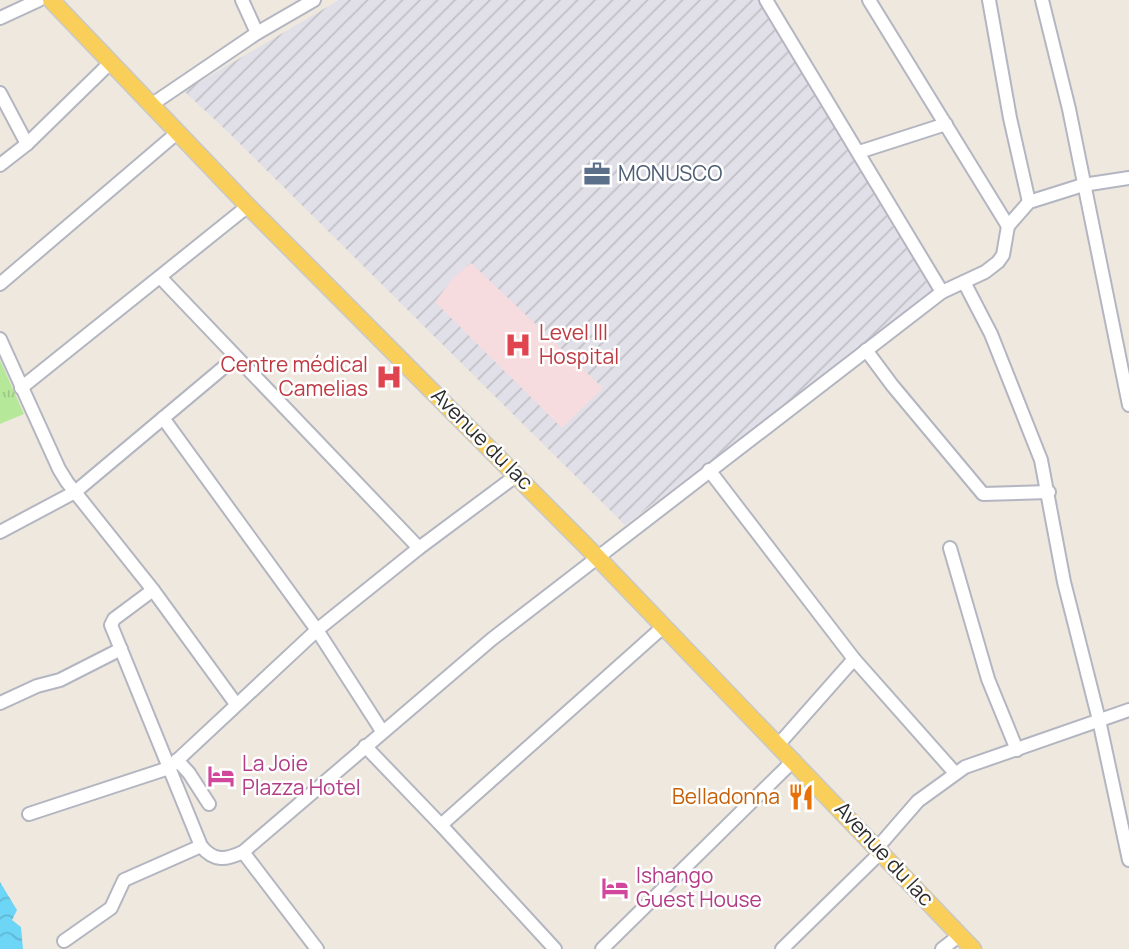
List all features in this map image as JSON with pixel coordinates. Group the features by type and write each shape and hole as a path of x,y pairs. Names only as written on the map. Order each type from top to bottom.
{"main road":[{"name":"Avenue du lac","path":"51,0 248,206 597,557 880,849 973,949"}],"street":[{"path":"0,18 39,0"},
{"path":"242,0 257,33"},
{"path":"151,105 257,33 314,0"},
{"path":"869,0 1008,226"},
{"path":"989,0 1010,118 1029,202"},
{"path":"1042,0 1069,109 1129,405"},
{"path":"769,1 942,292"},
{"path":"0,165 27,144 111,62"},
{"path":"0,93 27,144"},
{"path":"859,152 946,124"},
{"path":"0,284 178,132"},
{"path":"153,590 111,625 173,764 201,846 208,855 229,859 243,852 492,639 709,470 942,292 998,262 1003,255 1008,226 1029,202 1083,184 1129,178"},
{"path":"21,388 248,206"},
{"path":"160,277 419,548"},
{"path":"964,282 991,334 1041,460 1064,582 1099,720 1129,860"},
{"path":"0,340 59,469 153,590 236,704"},
{"path":"866,350 983,494 1049,492"},
{"path":"0,532 75,492 236,357"},
{"path":"163,418 317,630 382,732"},
{"path":"709,470 854,659 954,773"},
{"path":"29,814 173,764 317,630 419,548 517,475"},
{"path":"950,548 988,679 1017,750"},
{"path":"441,824 663,627"},
{"path":"0,703 37,686 60,680 121,649"},
{"path":"778,745 854,659"},
{"path":"782,949 880,849 918,801 954,773 970,765 1129,710"},
{"path":"365,746 441,824 555,949"},
{"path":"603,949 793,760"},
{"path":"173,764 190,773 209,804"},
{"path":"64,941 111,908 124,880 201,846"},
{"path":"243,852 317,949"},
{"path":"943,949 960,935"}],"shaded area":[{"path":"339,0 758,0 933,293 625,525 184,91"},
{"name":"Level III Hospital","path":"471,263 603,388 562,428 435,302 453,278"}],"green space":[{"path":"0,360 24,414 0,424"}],"water":[{"path":"0,882 17,910 12,920 21,927 23,949 0,949"}],"place":[{"name":"MONUSCO","path":"597,174"},
{"name":"Level III Hospital","path":"518,345"},
{"name":"Centre médical Camelias","path":"389,377"},
{"name":"La Joie Plazza Hotel","path":"221,776"},
{"name":"Belladonna","path":"801,797"},
{"name":"Ishango Guest House","path":"615,888"}]}
